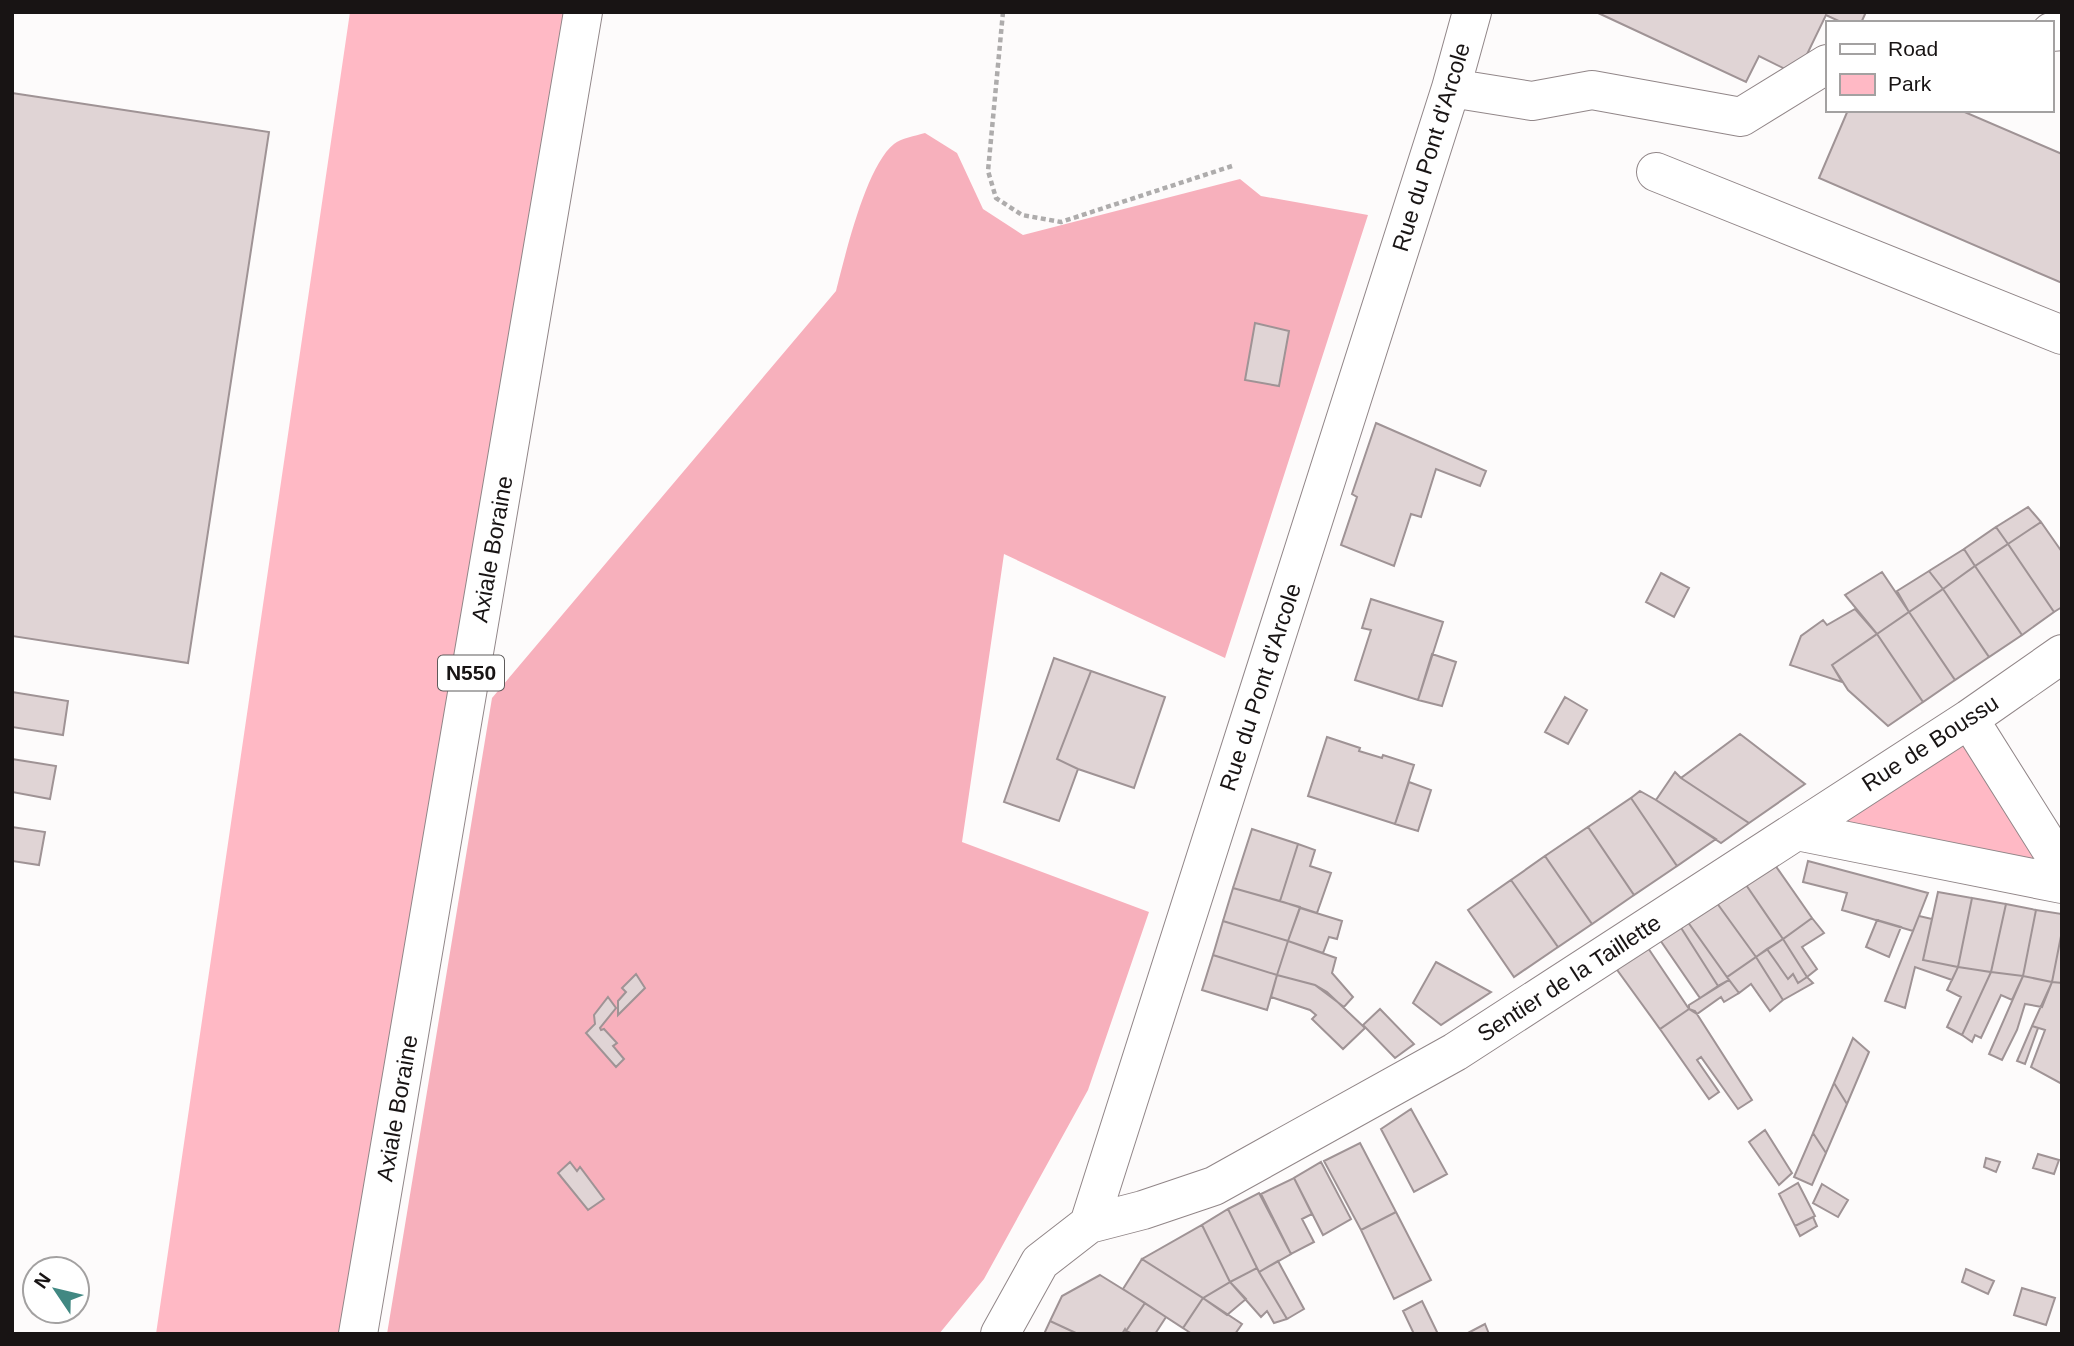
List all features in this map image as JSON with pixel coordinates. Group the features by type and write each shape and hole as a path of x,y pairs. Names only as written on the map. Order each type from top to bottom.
{"street":[{"name":"Axiale Boraine","path":"358,1334 583,12"},
{"name":"Rue du Pont d'Arcole","path":"1089,1224 1451,88 1472,12"},
{"path":"1451,88 1532,101 1592,90 1741,117 1826,65"},
{"path":"1656,172 2062,335"},
{"name":"Rue de Boussu","path":"1797,831 1969,719 2062,654"},
{"path":"1969,719 2062,867"},
{"path":"1797,831 2062,884"},
{"name":"Sentier de la Taillette","path":"1089,1224 1143,1210 1214,1186 1455,1052 1797,831"},
{"path":"1000,1334 1040,1262 1089,1224"}],"path":[{"path":"1003,12 988,171 996,198 1022,215 1061,222 1232,166"}],"green space":[{"path":"350,12 582,12 356,1334 156,1334"},
{"path":"1956,728 2057,883 1797,831"}],"shaded area":[{"path":"925,133 957,153 983,209 1023,235 1240,179 1261,196 1368,215 1225,658 1004,554 962,842 1149,912 1088,1090 984,1279 939,1334 387,1334 492,698 836,291 858,213 874,171 894,144"}],"building":[{"path":"1596,12 1866,12 1862,21 1839,21 1826,15 1797,75 1759,56 1746,82"},
{"path":"12,93 269,132 188,663 12,636"},
{"path":"1847,112 1965,112 2062,154 2062,283 1819,178"},
{"path":"1255,323 1289,331 1279,386 1245,380"},
{"path":"1376,423 1486,471 1480,486 1436,469 1421,517 1411,514 1394,566 1341,545 1357,497 1352,494"},
{"path":"2028,507 2041,522 2008,544 1996,527"},
{"path":"2041,522 2062,552 2062,607 2054,612 2008,544"},
{"path":"1996,527 2008,544 1975,566 1964,549"},
{"path":"2008,544 2054,612 2022,635 1975,566"},
{"path":"1964,549 1975,566 1943,589 1929,571"},
{"path":"1975,566 2022,635 1989,657 1943,589"},
{"path":"1929,571 1943,589 1909,612 1897,591"},
{"path":"1882,572 1909,612 1877,634 1845,595"},
{"path":"1661,573 1689,588 1674,617 1646,602"},
{"path":"1943,589 1989,657 1955,680 1909,612"},
{"path":"1371,599 1443,622 1418,700 1355,680 1371,630 1362,628"},
{"path":"1855,609 1877,634 1832,665 1842,682 1790,665 1801,636 1823,620 1827,625"},
{"path":"1909,612 1955,680 1923,702 1877,634"},
{"path":"1877,634 1923,702 1888,726 1848,690 1832,665"},
{"path":"1432,654 1456,662 1442,706 1418,700"},
{"path":"1054,658 1091,671 1057,759 1078,769 1059,821 1004,802"},
{"path":"1091,671 1165,697 1134,788 1057,759"},
{"path":"12,692 68,701 63,735 12,727"},
{"path":"1565,697 1587,710 1568,744 1545,732"},
{"path":"1740,734 1805,784 1749,823 1681,778"},
{"path":"1327,737 1360,748 1359,751 1414,765 1395,824 1308,796"},
{"path":"12,759 56,766 50,799 12,792"},
{"path":"1675,772 1749,823 1721,843 1656,800"},
{"path":"1409,782 1431,790 1418,831 1395,824"},
{"path":"1640,791 1716,839 1677,866 1631,798"},
{"path":"1631,798 1677,866 1634,895 1588,827"},
{"path":"12,827 45,832 39,865 12,861"},
{"path":"1588,827 1634,895 1592,924 1545,856"},
{"path":"1252,829 1298,844 1280,901 1233,888"},
{"path":"1298,844 1315,850 1310,866 1331,873 1317,913 1280,901"},
{"path":"1545,856 1592,924 1558,947 1511,880"},
{"path":"1808,861 1928,893 1913,931 1842,910 1847,893 1803,882"},
{"path":"1775,865 1812,918 1783,939 1742,879"},
{"path":"1742,879 1783,939 1756,957 1714,899"},
{"path":"1511,880 1558,947 1514,977 1468,910"},
{"path":"1233,888 1300,907 1288,941 1223,921"},
{"path":"1938,892 1972,898 1958,967 1923,960"},
{"path":"1972,898 2006,904 1991,972 1958,967"},
{"path":"1714,899 1756,957 1727,977 1685,918"},
{"path":"2006,904 2036,910 2023,976 1991,972"},
{"path":"1300,908 1342,921 1337,939 1329,937 1323,953 1288,941"},
{"path":"2036,910 2062,914 2062,931 2052,982 2023,976"},
{"path":"1919,916 1932,919 1923,960 1958,967 1952,980 1915,967 1905,1008 1885,1001"},
{"path":"1685,918 1729,980 1718,986 1678,923"},
{"path":"1812,918 1824,933 1802,947 1817,969 1807,977 1783,939"},
{"path":"1877,920 1901,927 1889,957 1866,947"},
{"path":"1223,921 1288,941 1277,975 1213,955"},
{"path":"1678,923 1718,986 1700,998 1658,937"},
{"path":"2062,931 2062,983 2052,982"},
{"path":"1783,939 1807,977 1798,983 1793,974 1788,979 1767,949"},
{"path":"1288,941 1336,958 1332,973 1353,997 1344,1007 1315,985 1277,975"},
{"path":"1646,945 1689,1009 1660,1029 1615,967"},
{"path":"1767,949 1788,979 1793,974 1798,983 1807,977 1813,983 1783,1000 1756,957"},
{"path":"1213,955 1277,975 1267,1010 1202,990"},
{"path":"1756,957 1783,1000 1770,1011 1751,984 1739,993 1727,977"},
{"path":"1436,962 1491,992 1441,1025 1413,1003"},
{"path":"1958,967 1991,972 1962,1035 1947,1027 1961,997 1947,990"},
{"path":"1991,972 2023,976 2012,1000 2001,995 1981,1038 1975,1035 1972,1042 1962,1035"},
{"path":"636,974 645,988 618,1015 618,1001 626,992 622,988"},
{"path":"1277,975 1315,985 1327,992 1365,1028 1343,1049 1312,1019 1316,1015 1310,1010 1271,997"},
{"path":"2023,976 2052,982 2042,1007 2025,1004 2017,1030 2002,1060 1989,1054"},
{"path":"1729,980 1739,993 1724,1002 1721,997 1697,1014 1689,1009 1689,1005"},
{"path":"2052,982 2062,983 2062,1084 2031,1067 2045,1030 2032,1026"},
{"path":"608,997 616,1008 600,1028 617,1043 613,1046 624,1059 616,1067 586,1033 595,1024 594,1015"},
{"path":"1380,1009 1414,1044 1395,1058 1363,1025"},
{"path":"1689,1009 1695,1011 1752,1100 1738,1109 1701,1057 1697,1060 1719,1092 1709,1099 1660,1029"},
{"path":"2032,1026 2038,1028 2025,1064 2017,1061"},
{"path":"1853,1038 1869,1052 1847,1104 1834,1083"},
{"path":"1834,1083 1847,1104 1826,1153 1813,1133"},
{"path":"1411,1109 1447,1174 1414,1192 1381,1129"},
{"path":"1765,1130 1792,1173 1779,1185 1749,1142"},
{"path":"1813,1133 1826,1153 1812,1185 1794,1177"},
{"path":"1360,1143 1396,1212 1361,1230 1324,1161"},
{"path":"2038,1154 2059,1160 2054,1174 2033,1168"},
{"path":"1986,1158 2000,1162 1996,1172 1984,1167"},
{"path":"570,1162 577,1171 580,1167 604,1199 588,1210 558,1173"},
{"path":"1321,1162 1351,1219 1323,1235 1294,1178"},
{"path":"1294,1178 1312,1214 1302,1219 1314,1242 1291,1254 1261,1194"},
{"path":"1798,1183 1815,1216 1795,1226 1779,1194"},
{"path":"1822,1184 1848,1200 1838,1217 1813,1203"},
{"path":"1259,1193 1291,1254 1259,1272 1228,1209"},
{"path":"1228,1209 1257,1268 1230,1282 1202,1225"},
{"path":"1396,1212 1431,1280 1394,1299 1361,1230"},
{"path":"1813,1217 1817,1226 1800,1236 1795,1226"},
{"path":"1202,1225 1230,1282 1203,1298 1142,1259"},
{"path":"1142,1259 1203,1298 1183,1328 1123,1289"},
{"path":"1278,1261 1304,1309 1287,1319 1259,1272"},
{"path":"1257,1268 1287,1319 1274,1323 1267,1311 1261,1317 1230,1282"},
{"path":"1966,1269 1994,1281 1988,1294 1962,1282"},
{"path":"1100,1275 1145,1303 1126,1331 1125,1329 1122,1334 1078,1334 1050,1321 1062,1296"},
{"path":"1230,1282 1246,1299 1227,1315 1203,1298"},
{"path":"2022,1288 2055,1298 2046,1325 2014,1315"},
{"path":"1203,1298 1242,1324 1235,1334 1192,1334 1183,1328"},
{"path":"1422,1301 1438,1334 1414,1334 1403,1311"},
{"path":"1145,1303 1166,1317 1155,1334 1133,1334 1126,1331"},
{"path":"1050,1321 1078,1334 1044,1334"},
{"path":"1485,1324 1489,1334 1466,1334"}]}
